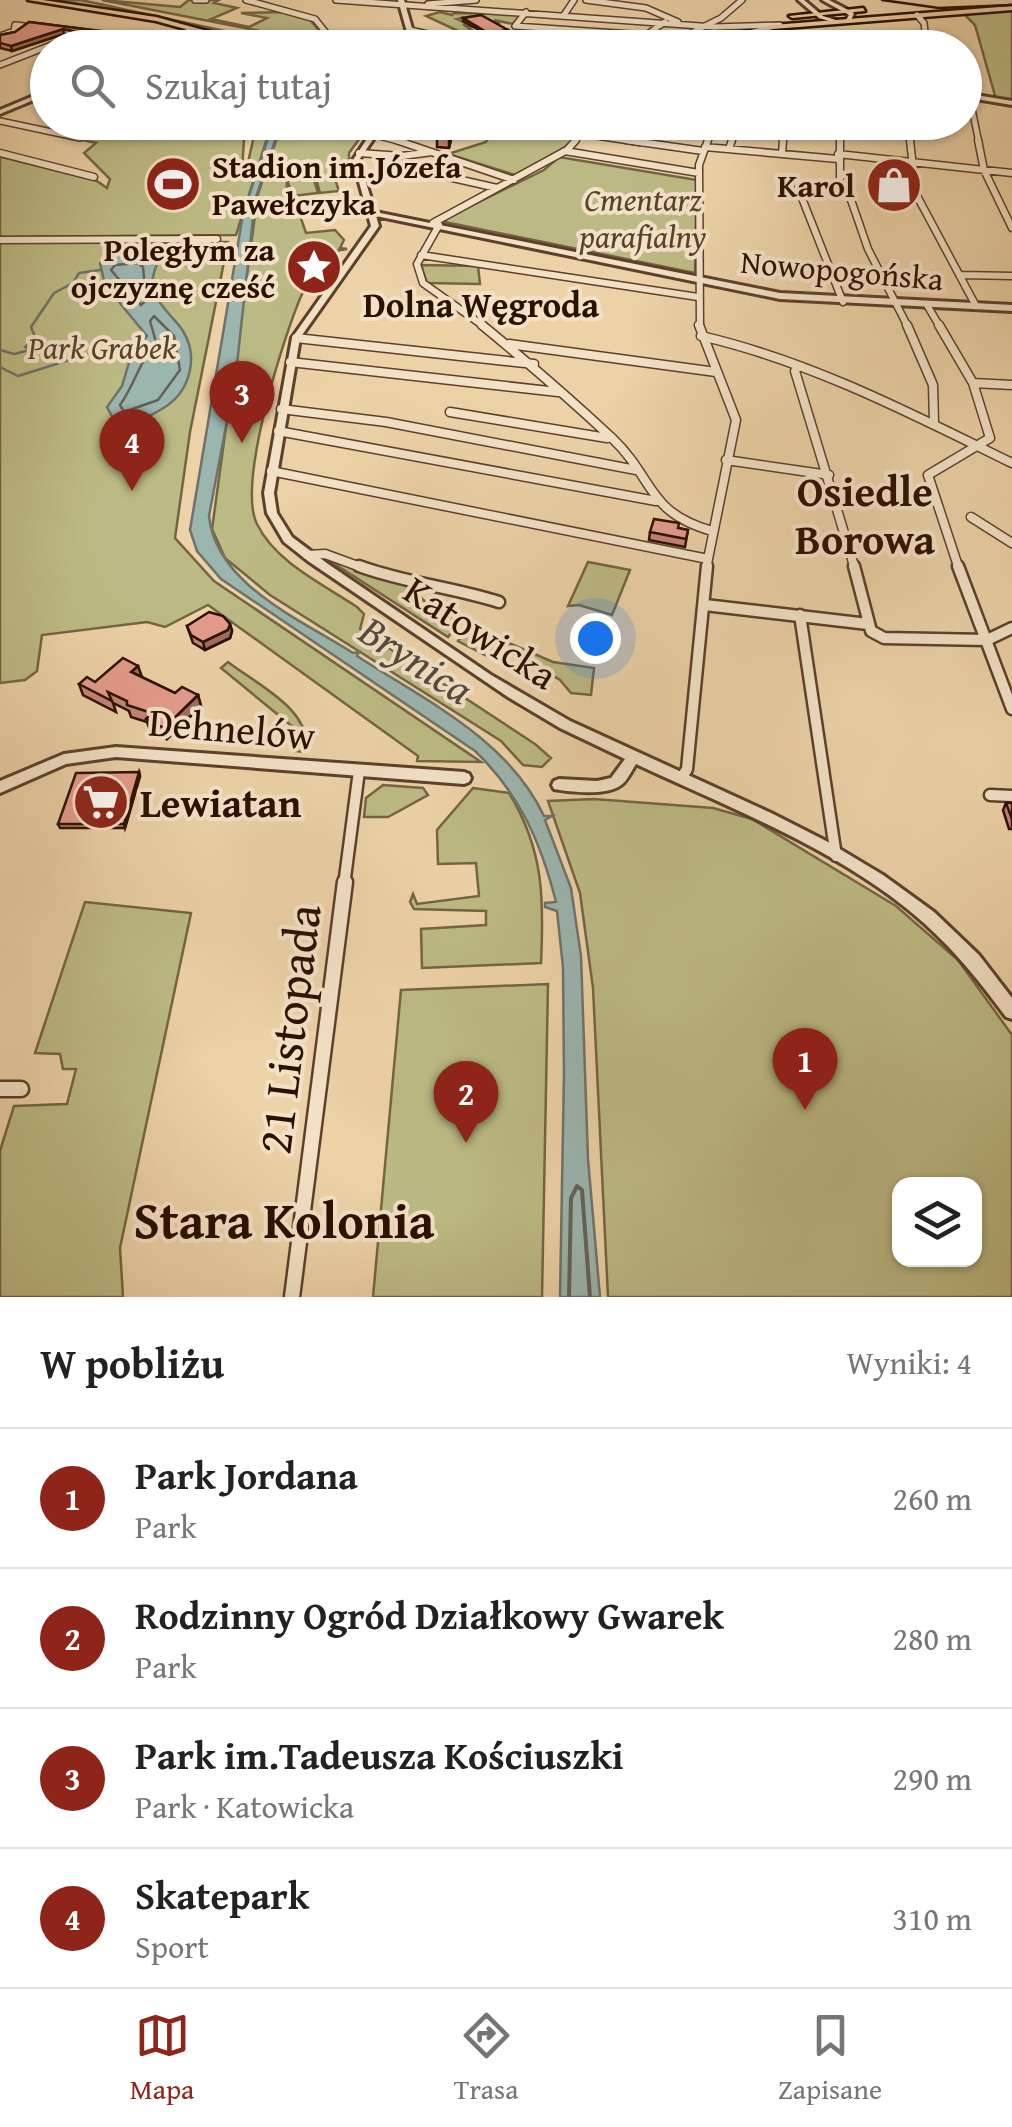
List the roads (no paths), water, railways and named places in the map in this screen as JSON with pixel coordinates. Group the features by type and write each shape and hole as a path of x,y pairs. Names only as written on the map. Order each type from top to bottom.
{"main road":[{"path":"31,0 189,30"},
{"path":"762,30 1012,8"},
{"path":"733,30 816,12 970,11"}],"street":[{"path":"195,0 206,0"},
{"path":"246,0 315,19 324,30"},
{"path":"336,0 390,4 476,0"},
{"path":"526,12 515,26 556,30 574,0"},
{"path":"586,0 646,8 678,23"},
{"path":"696,30 721,18 742,0"},
{"path":"801,0 836,21"},
{"path":"826,0 853,16 849,20"},
{"path":"409,4 702,25 792,25"},
{"path":"409,4 406,20 410,30"},
{"path":"917,15 925,30"},
{"path":"613,30 616,19"},
{"path":"653,30 665,22"},
{"path":"678,23 678,30"},
{"path":"702,25 761,23"},
{"path":"0,36 14,31"},
{"path":"0,65 30,53"},
{"path":"982,98 1012,103"},
{"path":"0,112 30,100"},
{"path":"0,121 30,127"},
{"path":"370,140 359,153 357,170 375,214"},
{"path":"403,140 514,180"},
{"path":"577,140 565,151 436,224 417,273 423,283 534,364 558,392 613,440 656,501 681,523 712,531"},
{"path":"632,140 1012,173"},
{"path":"682,777 687,769 712,531 736,416 701,336 699,173 707,140"},
{"path":"729,150 732,140"},
{"path":"782,154 783,140"},
{"path":"839,140 841,185 850,197 893,303 923,362 934,392 934,423"},
{"path":"909,140 916,194 976,306"},
{"path":"978,140 984,170 1012,228"},
{"path":"359,153 430,151"},
{"path":"565,151 699,173"},
{"path":"0,154 94,177"},
{"path":"436,174 498,188"},
{"path":"798,188 843,302"},
{"name":"Nowopogońska","path":"375,214 780,296 1012,308"},
{"name":"Katowicka","path":"375,214 372,230 296,338 270,471 272,513 307,556 462,664 634,756 780,822 836,856 945,931 974,958 1012,1011"},
{"path":"0,240 217,239"},
{"path":"421,255 698,297"},
{"path":"960,275 1012,276"},
{"path":"927,304 973,383 989,435 982,446 928,475 928,486 1011,704"},
{"path":"701,336 798,366 934,423 1012,464"},
{"path":"296,338 534,364"},
{"path":"508,344 716,372"},
{"path":"290,362 558,392"},
{"path":"798,366 795,371 829,475 868,624 884,638 987,640 1012,628"},
{"path":"973,383 1012,384"},
{"path":"282,409 386,422 636,470"},
{"path":"450,412 613,440"},
{"path":"278,431 656,501"},
{"path":"726,460 829,475"},
{"path":"270,471 708,559"},
{"path":"971,517 1012,542"},
{"path":"307,556 325,554 404,583 457,589 499,602"},
{"path":"705,604 868,624"},
{"path":"800,616 836,856"},
{"name":"Dehnelów","path":"0,786 52,764 104,752 464,778"},
{"path":"559,785 616,782 634,756"},
{"name":"21 Listopada","path":"292,1297 359,771"},
{"path":"990,795 1012,796"},
{"path":"0,1089 22,1089"}],"water":[{"path":"267,140 275,140 255,200 236,373 209,516 215,540 227,562 264,598 353,653 359,652 357,656 487,743 528,789 544,816 552,816 545,820 571,888 581,956 588,1159 600,1297 560,1297 563,967 557,911 545,907 545,903 556,902 527,820 505,784 475,751 221,579 197,551 190,530 243,214"},
{"path":"112,255 160,256 153,288 188,341 189,373 181,392 165,407 141,419 114,420 107,407 122,386 131,356 147,336 105,285 100,263"}],"waterway":[{"path":"0,350 14,354 30,350 25,347 36,339 31,327 54,293 73,283 79,273 100,270"},
{"path":"0,367 18,376 98,351 131,356"}],"tram line":[{"path":"882,0 939,8 1012,5"}],"place":[{"name":"Stadion im.Józefa Pawełczyka","path":"173,184"},
{"name":"Karol","path":"894,185"},
{"name":"Poległym za ojczyznę cześć","path":"314,267"},
{"name":"Park im.Tadeusza Kościuszki","path":"242,443"},
{"name":"Skatepark","path":"132,491"},
{"name":"Lewiatan","path":"101,802"},
{"name":"Park Jordana","path":"805,1110"},
{"name":"Rodzinny Ogród Działkowy Gwarek","path":"466,1143"}],"district":[{"name":"Dolna Węgroda","path":"481,304"},
{"name":"Osiedle Borowa","path":"865,514"},
{"name":"Stara Kolonia","path":"284,1219"}],"park label":[{"name":"Cmentarz parafialny","path":"643,218"},
{"name":"Park Grabek","path":"102,347"}],"water label":[{"name":"Brynica","path":"417,659"}]}
